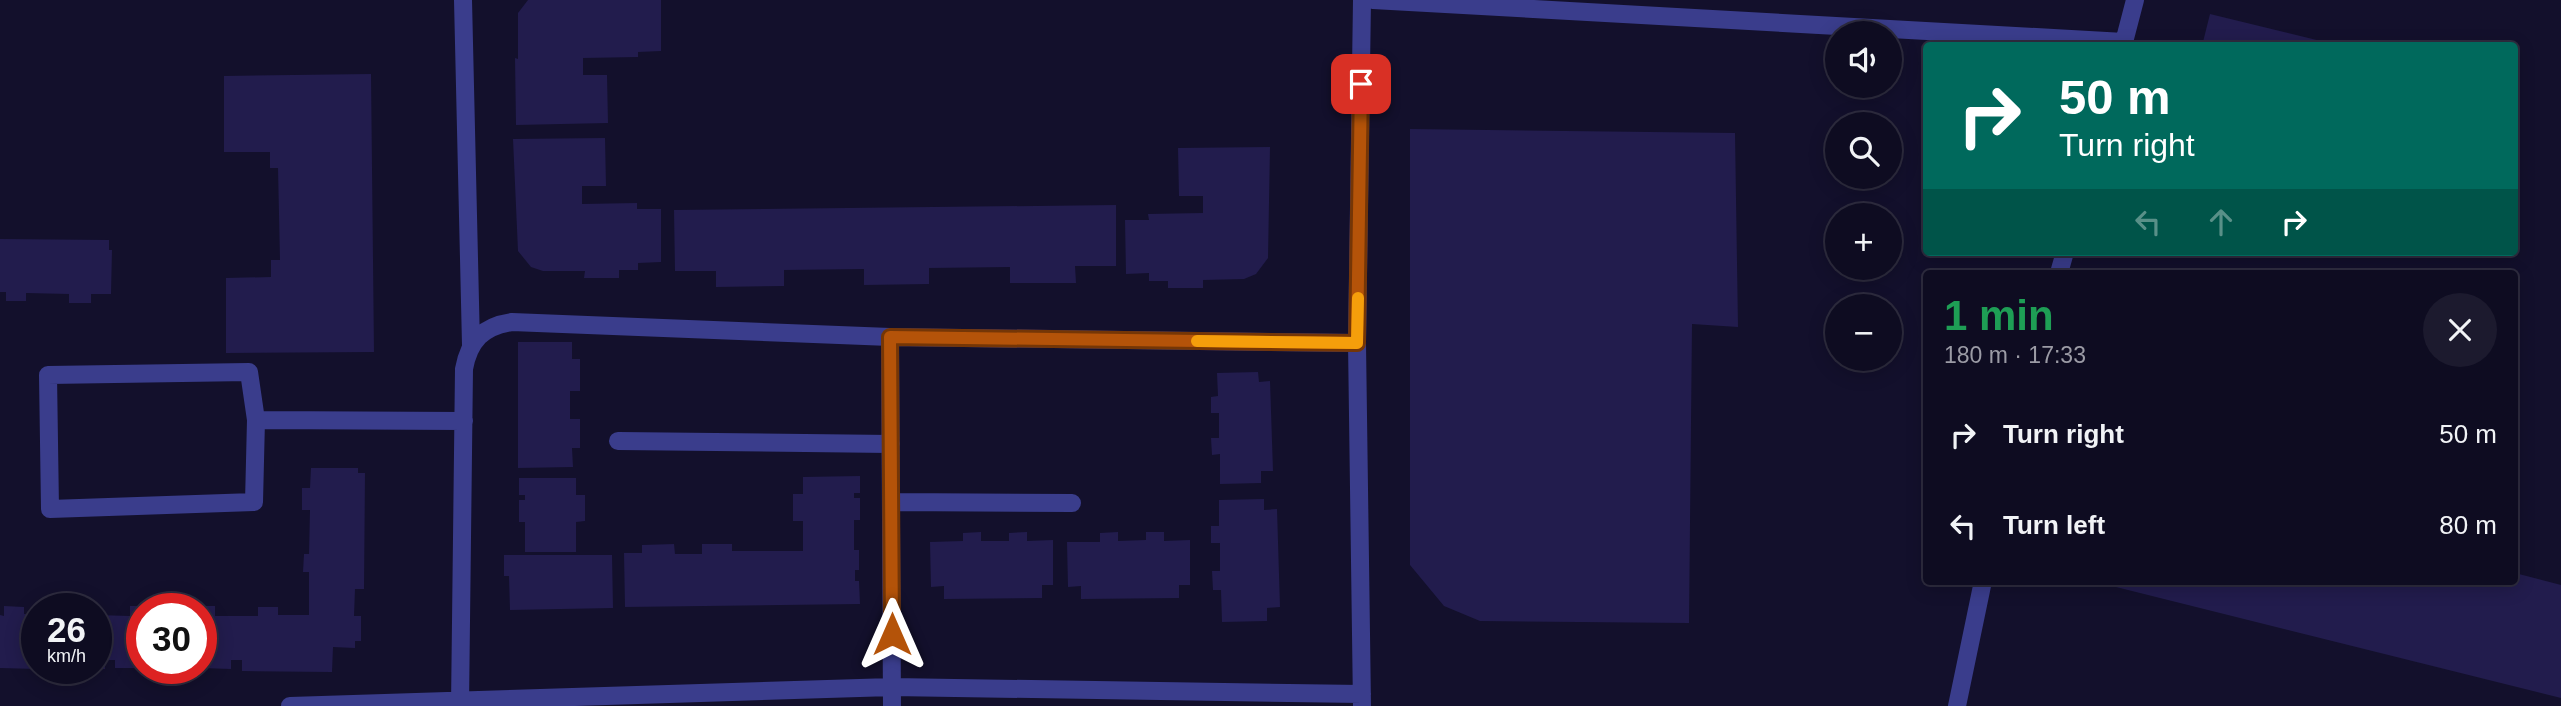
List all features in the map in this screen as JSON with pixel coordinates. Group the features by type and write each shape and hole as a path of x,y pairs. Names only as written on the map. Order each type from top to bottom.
{"street":[{"path":"460,704 464,369 471,345 463,0"},
{"path":"290,706 460,704 892,687 1362,700 1357,343 1362,0"},
{"path":"1373,0 2089,42"},
{"path":"2124,42 2135,0"},
{"path":"471,345 489,328 512,322 890,337 1357,343"},
{"path":"890,337 892,706"},
{"path":"249,372 256,420 254,502 50,509 48,375 249,372"},
{"path":"256,420 464,421"},
{"path":"618,441 891,444"},
{"path":"891,502 1072,503"},
{"path":"1957,706 1982,585"}],"building":[{"path":"528,0 661,0 661,51 638,52 638,57 583,58 583,75 607,75 608,123 516,125 515,58 518,59 518,13"},
{"path":"2210,14 2325,42 2203,42"},
{"path":"371,74 374,352 226,353 226,278 271,277 271,260 280,260 278,168 270,168 270,152 224,152 224,76"},
{"path":"1410,129 1735,133 1738,327 1692,324 1689,623 1480,621 1444,606 1410,565"},
{"path":"605,138 606,186 582,186 582,204 637,203 637,209 661,209 661,262 638,263 638,270 619,270 619,278 584,278 585,271 543,271 531,267 518,251 513,139"},
{"path":"1270,147 1268,258 1256,274 1244,279 1203,280 1203,288 1168,288 1168,281 1149,281 1149,273 1126,274 1125,220 1149,220 1148,214 1203,213 1203,196 1179,196 1178,148"},
{"path":"1116,205 1116,266 1075,266 1076,283 1010,283 1010,267 929,268 929,284 864,285 864,269 784,270 784,286 716,287 716,271 675,271 674,210"},
{"path":"0,239 109,240 109,250 112,250 111,294 91,294 91,303 69,303 69,294 26,293 26,301 6,301 6,292 0,292"},
{"path":"518,342 572,342 572,359 580,359 580,391 570,391 570,419 580,419 580,448 572,448 573,467 518,468"},
{"path":"1258,372 1259,382 1270,381 1273,471 1261,471 1261,483 1220,484 1220,454 1212,455 1211,438 1219,438 1219,413 1211,413 1211,397 1218,396 1217,373"},
{"path":"311,468 358,468 358,473 365,473 364,589 355,589 354,616 361,616 361,641 355,641 355,648 333,647 332,672 242,671 242,660 231,660 231,669 217,669 217,616 258,616 258,607 278,607 278,615 309,615 309,572 303,572 304,554 309,554 310,510 302,510 302,488 310,488"},
{"path":"860,476 860,493 854,493 854,498 860,498 860,520 854,520 854,550 859,550 859,570 855,570 855,581 859,581 860,604 625,607 624,553 642,553 642,545 674,544 675,554 702,554 702,544 732,544 732,551 803,551 803,521 793,521 793,494 803,494 803,477"},
{"path":"519,478 576,478 576,495 585,495 585,521 576,522 576,552 525,552 525,522 519,522 519,500 525,500 525,495 519,495"},
{"path":"1264,499 1264,510 1277,509 1280,607 1267,608 1267,621 1222,622 1221,590 1213,590 1212,571 1220,571 1220,543 1211,543 1211,526 1219,526 1219,500"},
{"path":"981,532 981,541 1009,541 1009,533 1027,532 1027,541 1053,540 1053,585 1042,585 1042,598 944,599 944,586 931,587 930,542 963,541 963,533"},
{"path":"1118,532 1118,541 1146,540 1146,532 1164,532 1164,541 1190,540 1190,585 1179,585 1179,598 1081,599 1081,586 1068,587 1067,542 1100,542 1100,533"},
{"path":"504,555 612,555 613,608 510,610 509,576 504,576"},
{"path":"2518,574 2561,585 2561,698 2116,587 2518,585"},
{"path":"4,606 21,607 21,669 0,668 0,615 4,616"},
{"path":"112,615 126,616 126,668 115,668 115,660 112,660"}],"slow traffic":[{"path":"1197,341 1357,343 1358,298"}],"route":[{"path":"892,634 890,337 1357,343 1361,84"}]}
